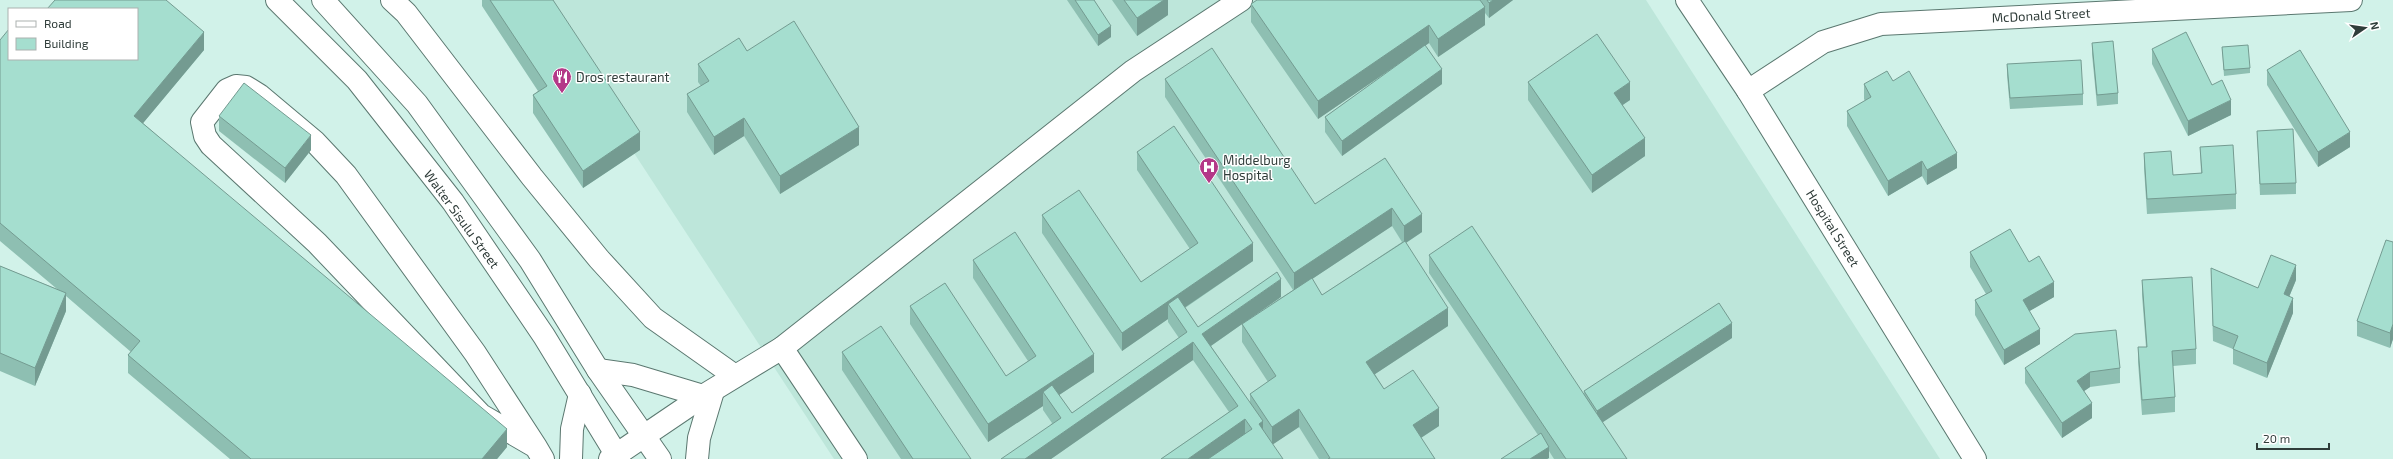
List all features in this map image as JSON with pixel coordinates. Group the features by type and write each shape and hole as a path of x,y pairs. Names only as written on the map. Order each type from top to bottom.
{"main road":[{"name":"Walter Sisulu Street","path":"277,0 357,80 453,202 544,336 580,394 615,458"},
{"path":"323,0 417,104 530,260 598,370 660,459"},
{"path":"392,0 406,13 532,177 599,259 653,318 735,376"},
{"path":"615,458 708,393 782,348 1133,71 1241,0"},
{"name":"Hospital Street","path":"1687,0 1748,91 1975,459"},
{"name":"McDonald Street","path":"1748,91 1823,42 1881,24 2351,0"},
{"path":"236,86 246,87 259,95 315,142 346,176 475,353 539,453 481,415 317,243 211,146 205,136 202,122 227,90 236,86"},
{"path":"782,348 856,459"},
{"path":"598,370 633,376 708,393"},
{"path":"697,459 699,438 708,393"},
{"path":"570,459 572,429 580,394"}],"shaded area":[{"name":"Middelburg Hospital","path":"534,0 1646,0 1940,459 834,459"}],"building":[{"path":"55,0 166,0 204,32 134,116 507,429 482,459 251,459 128,355 140,341 0,223 0,40 8,30 8,60 138,60 138,8 48,8"},
{"path":"490,0 553,0 640,132 583,171 533,95 547,86"},
{"path":"1075,0 1094,0 1111,26 1098,35"},
{"path":"1124,0 1164,0 1137,18"},
{"path":"1257,0 1480,0 1485,7 1438,39 1429,25 1318,101 1251,4"},
{"path":"794,21 859,127 780,176 744,118 714,137 687,94 709,81 698,64 739,38 747,51"},
{"path":"2186,32 2212,85 2222,80 2231,100 2188,121 2152,49"},
{"path":"1597,34 1630,82 1614,93 1645,138 1592,175 1528,82"},
{"path":"2113,41 2118,93 2097,95 2092,43"},
{"path":"1425,45 1442,69 1342,141 1325,117"},
{"path":"2248,45 2250,68 2224,70 2222,47"},
{"path":"1212,48 1315,204 1385,158 1422,214 1404,226 1392,208 1294,273 1165,79"},
{"path":"2300,50 2350,132 2318,152 2267,70"},
{"path":"2081,60 2083,94 2010,98 2007,64"},
{"path":"1887,71 1893,81 1909,71 1957,153 1927,170 1922,161 1888,181 1847,111 1871,97 1864,84"},
{"path":"244,83 311,135 285,168 219,116"},
{"path":"1174,126 1253,243 1122,333 1042,215 1079,190 1141,282 1198,243 1137,152"},
{"path":"2293,129 2296,183 2260,184 2257,131"},
{"path":"2233,145 2236,194 2147,199 2144,153 2171,151 2173,175 2202,173 2200,147"},
{"path":"1472,226 1627,459 1566,459 1429,255"},
{"path":"2010,229 2029,262 2039,256 2054,282 2023,300 2040,329 2004,350 1975,300 1992,291 1970,252"},
{"path":"1015,232 1094,354 988,424 910,306 945,283 1006,376 1036,356 973,260"},
{"path":"2386,240 2393,242 2393,324 2390,333 2357,321"},
{"path":"1405,241 1448,308 1366,362 1384,389 1413,370 1439,408 1413,425 1435,459 1328,459 1330,458 1299,409 1272,427 1250,394 1276,376 1242,324 1312,278 1322,295"},
{"path":"2271,255 2296,265 2284,294 2293,298 2267,363 2233,349 2238,336 2213,326 2211,268 2258,288"},
{"path":"0,266 66,293 35,368 0,353"},
{"path":"1277,272 1281,279 1202,334 1263,421 1259,424 1283,459 1208,459 1252,429 1245,419 1188,459 1161,459 1238,406 1193,342 1025,459 1001,459 1061,418 1043,392 1052,385 1072,413 1187,332 1168,304 1178,297 1198,327"},
{"path":"2192,277 2196,349 2172,351 2175,397 2142,400 2138,347 2147,347 2142,280"},
{"path":"1719,303 1732,323 1597,411 1584,391"},
{"path":"881,326 971,459 913,459 842,352"},
{"path":"2116,330 2120,368 2090,372 2077,381 2092,403 2062,423 2025,368 2075,334"},
{"path":"1541,433 1549,447 1530,459 1501,459"}],"place":[{"name":"Dros restaurant","path":"562,94"},
{"name":"Middelburg Hospital","path":"1209,184"}]}
